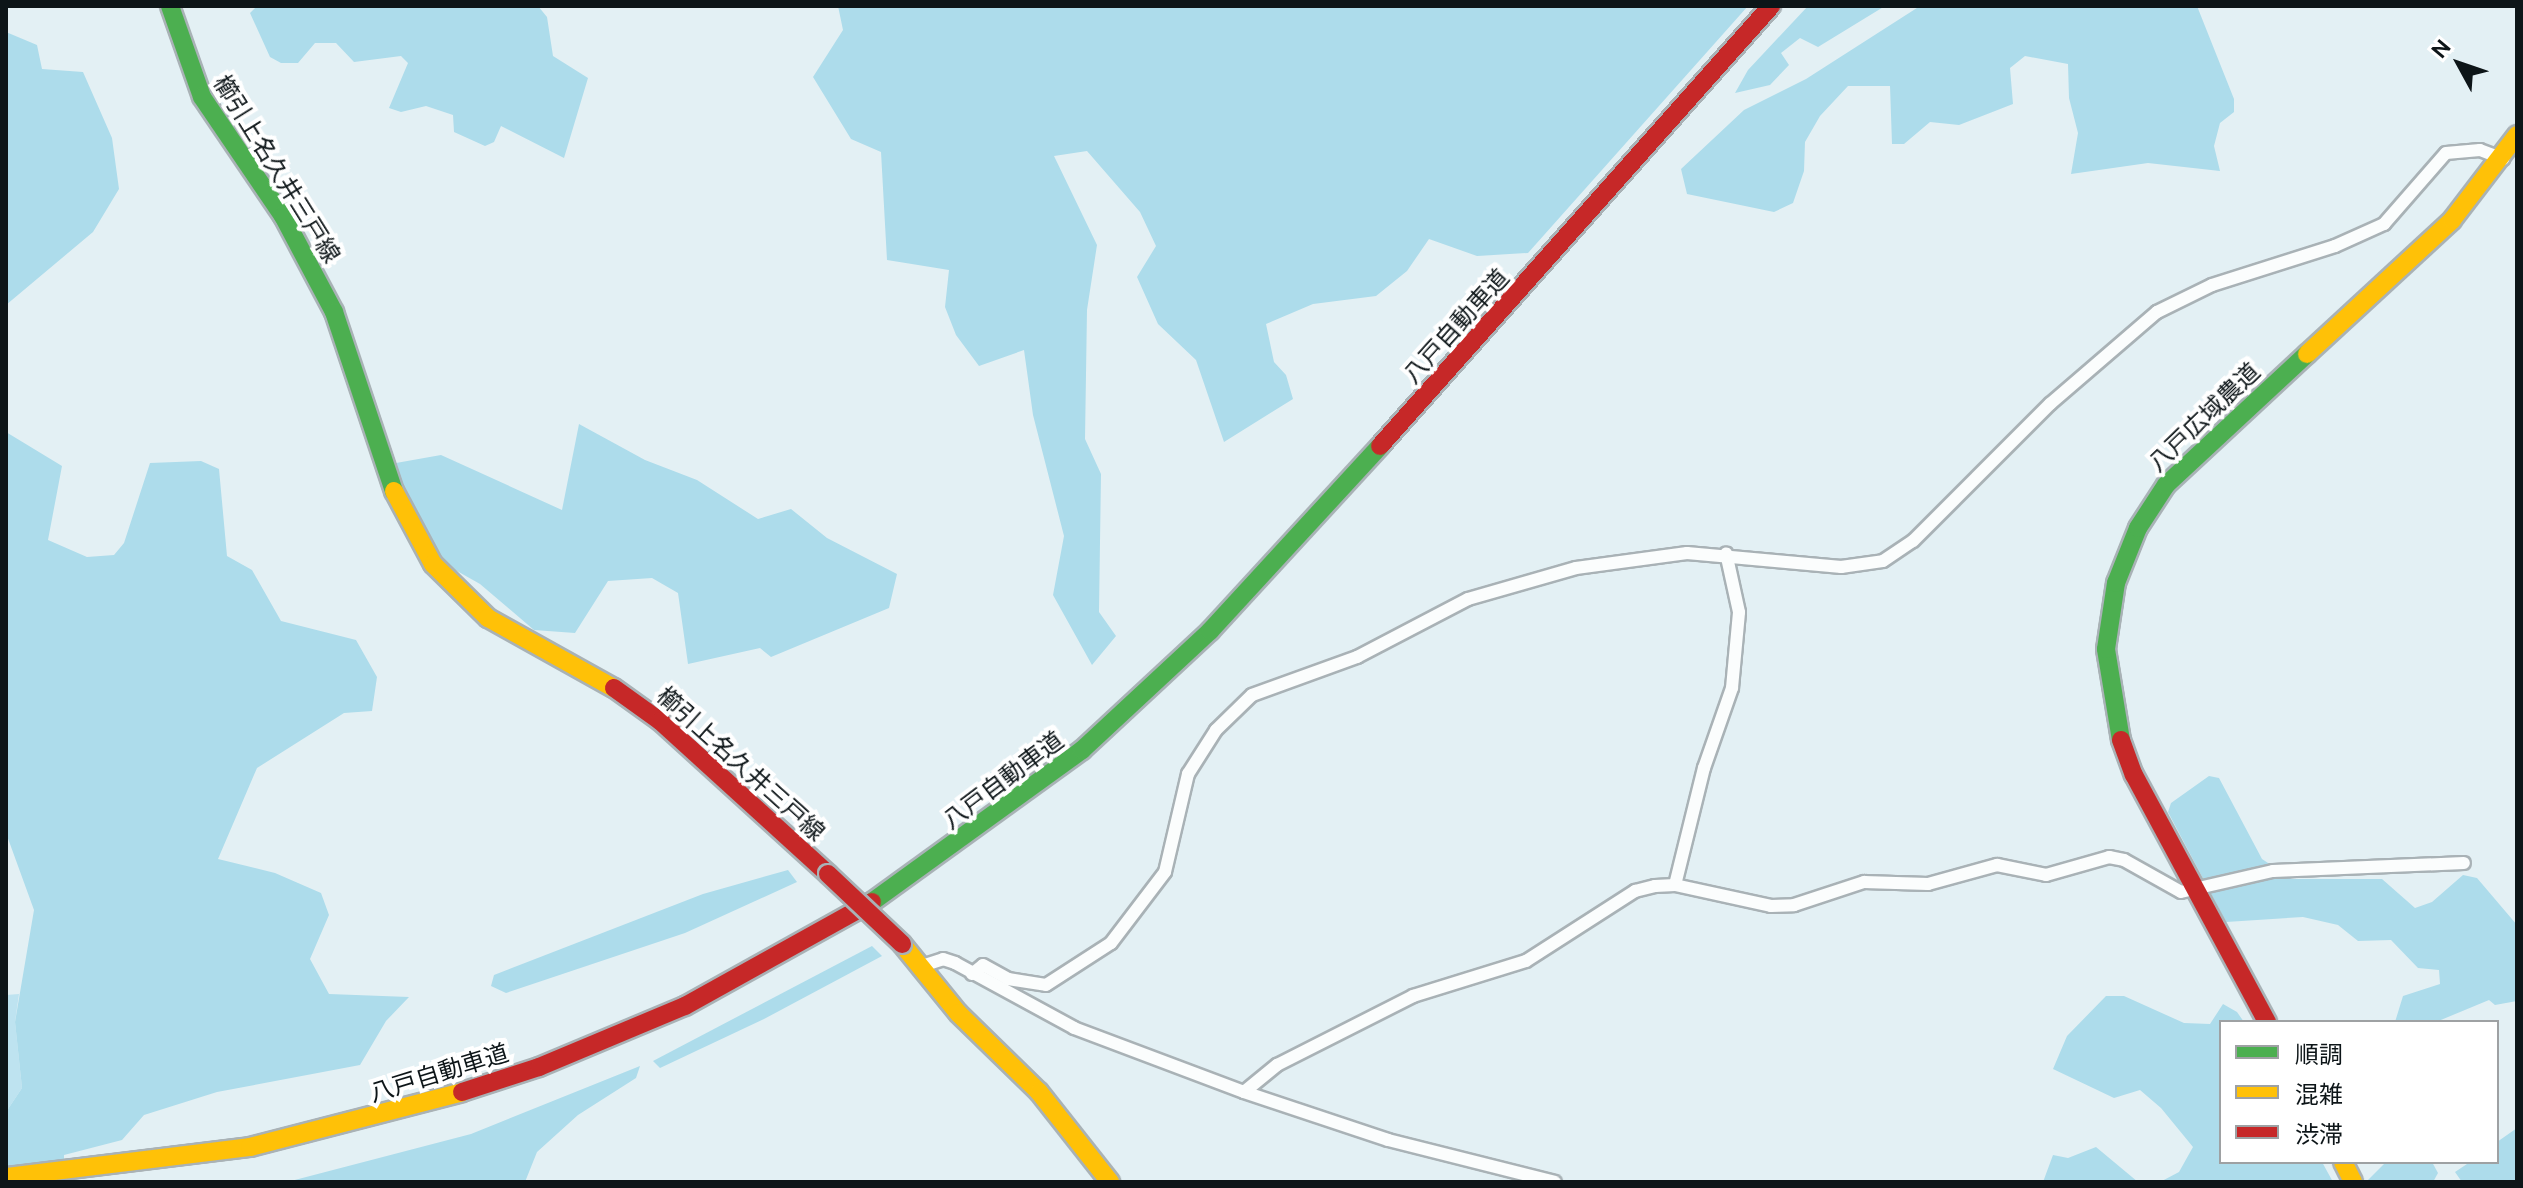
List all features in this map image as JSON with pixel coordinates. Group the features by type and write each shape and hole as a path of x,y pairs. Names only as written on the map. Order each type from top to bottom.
{"main road":[{"name":"櫛引上名久井三戸線","path":"170,6 202,97 283,216 334,312 354,361 388,481 433,564 488,618 607,683 660,721 828,874 902,944 958,1013 1039,1092 1110,1182"},
{"name":"八戸自動車道","path":"60,1182 335,1129 539,1067 724,987 897,888 1082,750 1210,631 1333,500 1771,6"},
{"name":"八戸自動車道","path":"6,1177 89,1174 249,1158 335,1140 542,1078 754,984 922,884 1085,762 1228,628 1362,485 1786,6"},
{"name":"八戸広域農道","path":"2266,1020 2134,775 2115,724 2107,632 2128,551 2150,507 2184,465 2452,220 2511,150"},
{"path":"2344,1164 2353,1182"}],"street":[{"path":"972,974 983,965 1008,979 1046,985 1111,943 1165,872 1188,774 1216,730 1252,695 1357,657 1468,599 1513,584 1621,559 1726,553 1841,567 1897,554 2050,404 2157,312 2212,285 2335,246 2384,224 2446,153 2511,150"},
{"path":"1675,885 1732,688 1739,612 1726,553"},
{"path":"1244,1092 1277,1065 1413,996 1526,961 1635,891 1675,885 1771,906 1794,905 1864,882 1928,884 1997,865 2046,875 2109,857 2138,867 2174,891 2273,871 2464,863"},
{"path":"922,966 943,959 1074,1028 1244,1092 1388,1140 1555,1182"}],"shaded area":[{"path":"257,6 538,6 547,17 553,56 588,78 564,158 501,126 494,142 485,146 454,132 453,115 426,106 401,112 389,108 408,63 401,56 354,62 336,43 315,43 298,63 281,63 270,57 250,13"},
{"path":"838,6 1748,6 1528,253 1477,256 1429,239 1407,271 1376,296 1313,304 1266,324 1274,362 1286,375 1293,399 1224,442 1196,360 1158,324 1137,277 1156,246 1140,212 1087,151 1054,156 1097,245 1087,310 1085,439 1101,474 1099,612 1116,636 1092,665 1053,595 1064,536 1033,415 1024,350 979,366 956,335 945,307 949,270 887,260 881,152 851,139 813,77 843,30"},
{"path":"1808,6 1885,6 1818,47 1800,38 1781,53 1789,65 1770,85 1735,93 1748,70"},
{"path":"1920,6 2197,6 2234,99 2234,112 2220,123 2214,146 2220,171 2148,163 2071,174 2078,133 2069,98 2068,64 2025,56 2010,68 2013,104 1959,125 1930,122 1904,144 1892,144 1890,86 1848,86 1820,116 1805,142 1804,171 1793,203 1774,212 1687,194 1681,169 1744,110 1806,79"},
{"path":"6,32 37,45 42,69 83,72 112,138 119,189 93,232 6,305"},
{"path":"579,424 645,460 697,480 758,519 791,509 827,538 897,574 889,608 771,657 760,648 688,664 678,593 652,578 608,581 575,633 534,630 480,584 434,558 395,515 377,473 396,463 441,455 562,510"},
{"path":"6,432 62,466 48,540 87,557 114,555 124,543 150,463 201,461 219,469 227,556 252,570 281,621 356,640 377,677 372,711 344,713 257,768 218,859 275,873 321,893 329,915 310,959 329,994 409,997 386,1021 360,1065 217,1092 144,1115 122,1140 64,1155 64,1182 6,1182 6,1112 22,1088 15,1022 34,910 6,833"},
{"path":"2209,776 2219,778 2262,859 2292,879 2382,879 2415,908 2432,902 2463,875 2477,878 2517,925 2517,1001 2495,1005 2489,1000 2441,1020 2396,1020 2403,996 2440,984 2439,970 2418,968 2391,940 2358,941 2338,925 2303,917 2226,922 2168,812 2171,803"},
{"path":"788,870 797,882 685,933 506,993 491,986 494,975 703,894"},
{"path":"872,946 882,956 764,1019 660,1068 653,1061"},
{"path":"19,994 15,1022 22,1088 6,1112 6,995"},
{"path":"2106,996 2124,996 2184,1023 2210,1024 2223,1004 2237,1012 2243,1020 2219,1020 2219,1164 2323,1164 2333,1182 2160,1182 2179,1172 2193,1147 2161,1108 2140,1090 2114,1098 2053,1069 2067,1036"},
{"path":"640,1066 636,1078 578,1115 537,1152 525,1182 287,1182 471,1134"},
{"path":"2517,1128 2517,1182 2462,1182 2455,1172 2467,1164 2499,1164 2499,1141"},
{"path":"2096,1147 2138,1182 2043,1182 2053,1155 2068,1158"},
{"path":"2384,1164 2433,1164 2438,1173 2433,1182 2366,1182"}],"traffic: fast":[{"path":"170,6 202,97 283,216 334,312 394,491"},
{"path":"2121,740 2106,649 2116,583 2138,528 2166,485 2307,354"},
{"path":"872,902 1082,750 1210,631 1380,446"}],"traffic: slow":[{"path":"2307,354 2452,220 2517,135"},
{"path":"394,491 433,564 488,618 614,688"},
{"path":"902,944 958,1013 1039,1092 1110,1182"},
{"path":"6,1177 250,1147 462,1092"},
{"path":"2344,1164 2353,1182"}],"traffic: jam":[{"path":"1380,446 1771,6"},
{"path":"614,688 660,721 828,874"},
{"path":"2121,740 2134,775 2266,1020"},
{"path":"828,874 902,944"},
{"path":"462,1092 539,1067 685,1006 872,902"}]}
